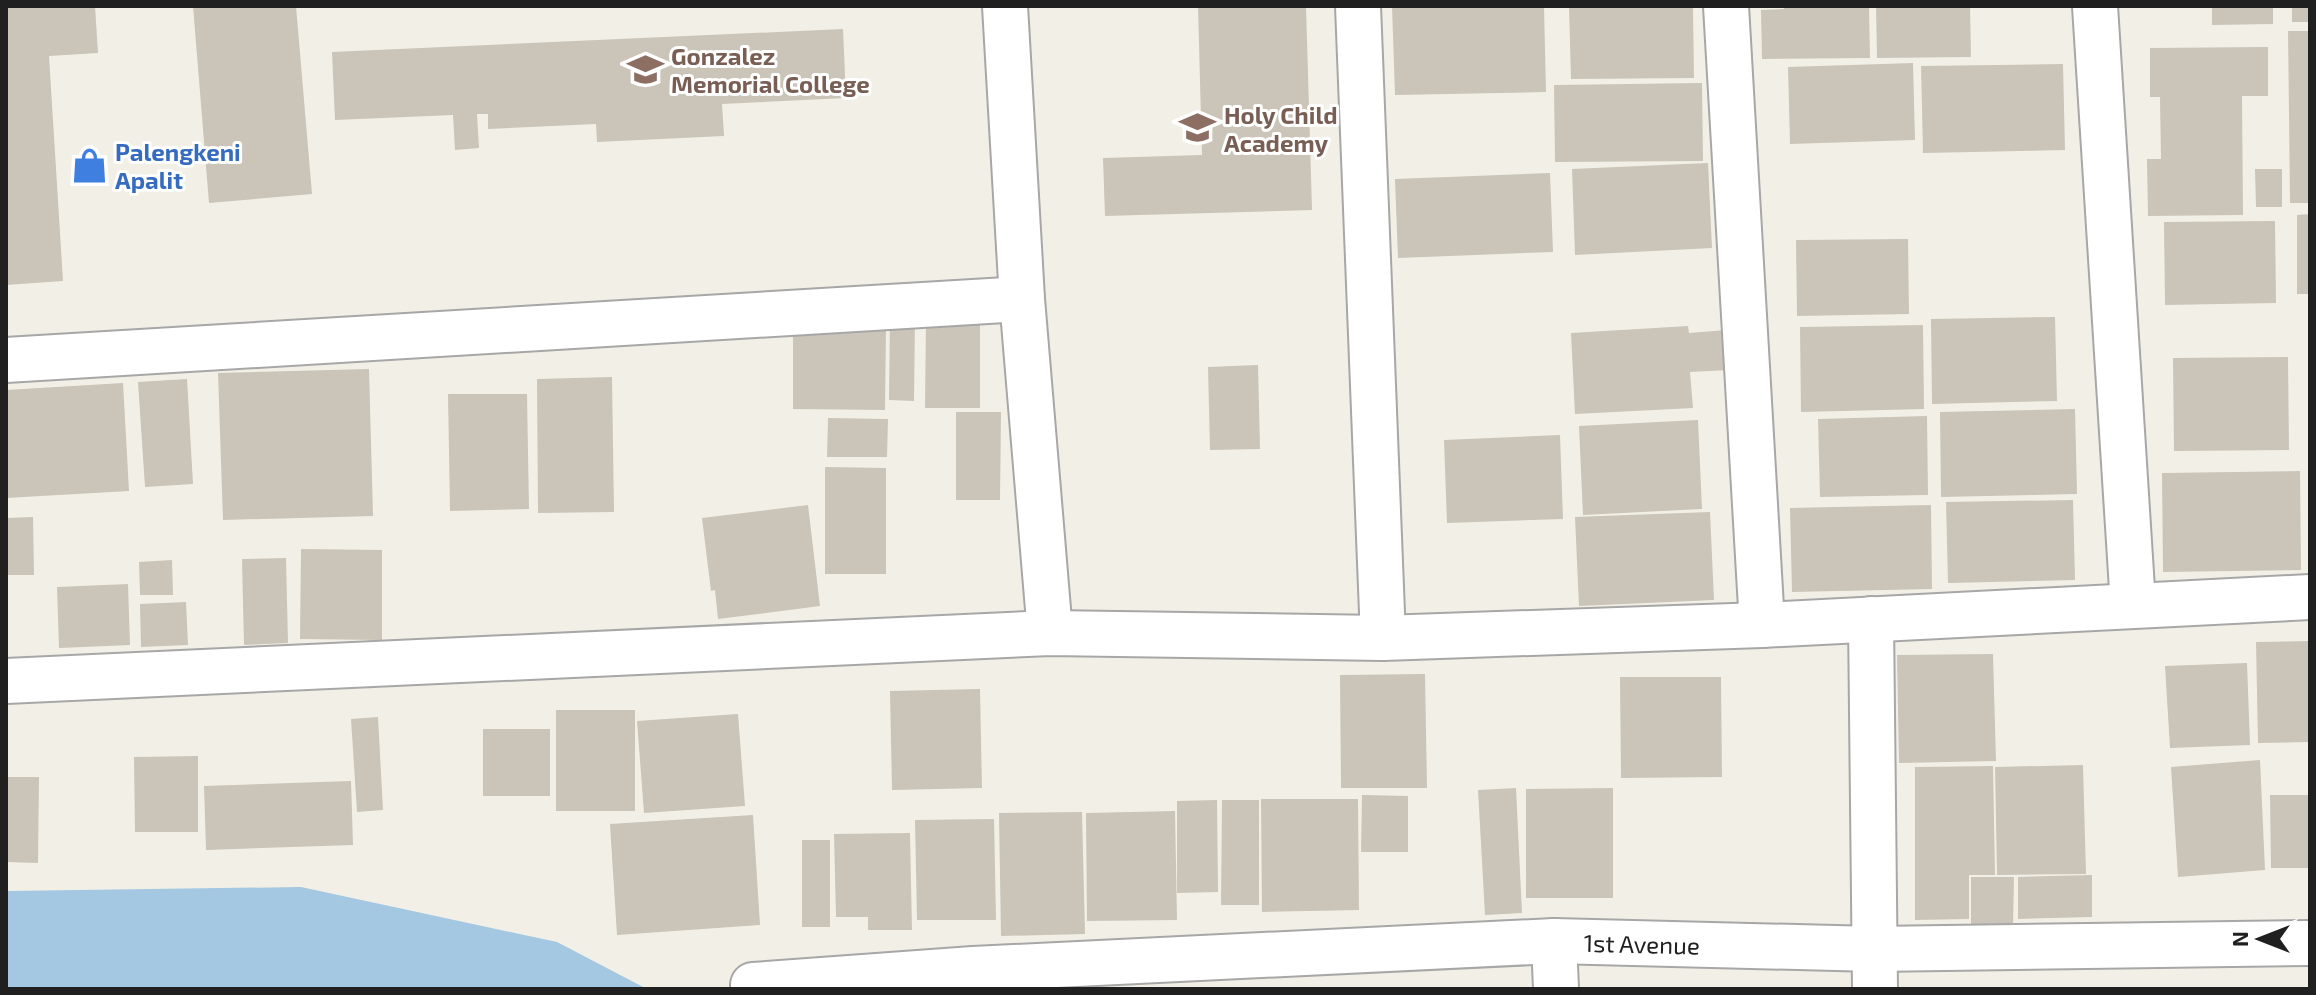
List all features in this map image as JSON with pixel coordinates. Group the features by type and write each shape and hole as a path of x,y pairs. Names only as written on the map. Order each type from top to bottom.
{"street":[{"path":"1005,6 1022,299 1050,633"},
{"path":"1358,6 1383,638"},
{"path":"1726,6 1762,625"},
{"path":"2095,6 2133,605"},
{"path":"6,360 1022,299"},
{"path":"6,681 1050,633 1383,638 1762,625 2310,597"},
{"path":"1871,619 1874,969"},
{"path":"1554,941 1556,989"},
{"name":"1st Avenue","path":"753,985 1254,972 1554,941 1874,969 2310,943"}],"water":[{"path":"301,887 557,942 647,989 6,989 6,891"}],"building":[{"path":"6,6 95,6 98,53 49,56 63,281 6,285"},
{"path":"193,6 296,6 312,194 209,203"},
{"path":"1198,6 1306,6 1312,210 1105,216 1103,158 1202,155"},
{"path":"1392,6 1544,6 1546,92 1395,95"},
{"path":"1569,6 1693,6 1694,78 1571,79"},
{"path":"1784,6 1869,6 1870,58 1762,59 1761,10 1784,9"},
{"path":"1876,6 1970,6 1971,57 1877,58"},
{"path":"2212,6 2273,6 2273,24 2212,25"},
{"path":"2292,6 2310,6 2310,22 2292,22"},
{"path":"843,29 846,98 722,104 724,136 597,142 596,124 488,129 488,114 477,114 479,148 455,150 453,115 335,120 332,52"},
{"path":"2288,31 2310,31 2310,203 2290,203"},
{"path":"2268,47 2268,96 2242,96 2243,215 2148,216 2147,159 2161,159 2160,97 2150,97 2150,48"},
{"path":"1913,63 1915,140 1790,144 1788,67"},
{"path":"2063,64 2065,150 1923,153 1921,66"},
{"path":"1702,83 1703,161 1555,162 1554,85"},
{"path":"1708,163 1712,248 1575,255 1572,169"},
{"path":"2255,169 2282,169 2282,207 2256,207"},
{"path":"1550,173 1553,252 1398,258 1395,179"},
{"path":"2310,214 2310,294 2297,294 2297,215"},
{"path":"2275,221 2276,303 2165,305 2164,222"},
{"path":"1908,239 1909,314 1797,316 1796,240"},
{"path":"890,315 915,315 914,401 889,400"},
{"path":"2055,317 2057,401 1932,404 1931,319"},
{"path":"926,318 980,319 980,408 925,408"},
{"path":"793,325 886,326 885,410 793,409"},
{"path":"1923,325 1924,409 1801,412 1800,327"},
{"path":"1688,326 1689,333 1727,330 1729,370 1690,372 1693,408 1575,414 1571,333"},
{"path":"2288,357 2289,450 2174,451 2173,358"},
{"path":"1258,365 1260,449 1210,450 1208,367"},
{"path":"369,369 373,516 223,520 218,373"},
{"path":"612,377 614,512 538,513 537,379"},
{"path":"187,379 193,484 145,487 138,382"},
{"path":"123,383 129,491 6,498 6,390"},
{"path":"448,394 527,394 529,509 450,511"},
{"path":"2075,409 2077,494 1941,497 1940,412"},
{"path":"956,412 1001,412 1000,500 956,500"},
{"path":"1927,416 1928,495 1820,497 1818,419"},
{"path":"828,418 888,419 887,457 827,457"},
{"path":"1698,420 1702,509 1583,515 1579,426"},
{"path":"1560,435 1563,519 1447,523 1444,440"},
{"path":"825,467 886,468 886,574 825,574"},
{"path":"2300,471 2301,570 2163,572 2162,473"},
{"path":"2073,500 2075,580 1948,583 1946,502"},
{"path":"808,505 820,606 718,619 715,590 711,591 702,518"},
{"path":"1931,505 1932,589 1792,592 1790,508"},
{"path":"1710,512 1714,600 1579,606 1575,517"},
{"path":"33,517 34,575 6,575 6,518"},
{"path":"301,549 382,550 382,640 300,639"},
{"path":"286,558 288,643 244,645 242,559"},
{"path":"172,560 173,595 140,595 139,562"},
{"path":"128,584 130,645 59,648 57,587"},
{"path":"186,602 188,645 141,647 140,604"},
{"path":"2310,641 2310,742 2258,743 2256,642"},
{"path":"1993,654 1996,761 1899,763 1897,655"},
{"path":"2247,663 2250,745 2170,748 2165,666"},
{"path":"1425,674 1427,788 1341,788 1340,675"},
{"path":"1620,677 1721,677 1722,777 1621,778"},
{"path":"980,689 982,788 892,790 890,691"},
{"path":"556,710 635,710 635,811 556,811"},
{"path":"738,714 745,806 644,813 637,721"},
{"path":"378,717 383,810 357,812 351,719"},
{"path":"483,729 550,729 550,796 483,796"},
{"path":"198,756 198,832 135,832 134,757"},
{"path":"2260,760 2265,870 2178,877 2171,767"},
{"path":"2083,765 2086,874 1997,875 1995,767"},
{"path":"1993,766 1995,875 1969,875 1969,919 1915,920 1915,767"},
{"path":"6,777 39,777 38,863 6,862"},
{"path":"351,781 353,845 206,850 204,786"},
{"path":"1516,788 1522,913 1485,915 1478,790"},
{"path":"1613,788 1613,898 1526,898 1526,789"},
{"path":"1362,795 1408,796 1408,852 1361,852"},
{"path":"2270,795 2310,795 2310,868 2271,868"},
{"path":"1261,799 1358,799 1359,910 1262,912"},
{"path":"1217,800 1218,892 1177,893 1177,801"},
{"path":"1222,800 1259,800 1259,905 1221,905"},
{"path":"1175,811 1177,920 1087,921 1086,813"},
{"path":"1082,812 1085,934 1001,936 999,813"},
{"path":"753,815 760,925 617,935 610,824"},
{"path":"994,819 996,920 917,920 915,820"},
{"path":"910,833 912,930 868,930 868,917 836,917 834,834"},
{"path":"802,840 830,840 830,927 802,927"},
{"path":"2092,875 2092,917 2018,919 2018,877"},
{"path":"1971,877 2014,877 2013,927 1971,927"}],"place":[{"name":"Gonzalez Memorial College","path":"645,69"},
{"name":"Holy Child Academy","path":"1198,128"},
{"name":"Palengkeni Apalit","path":"89,165"}]}
